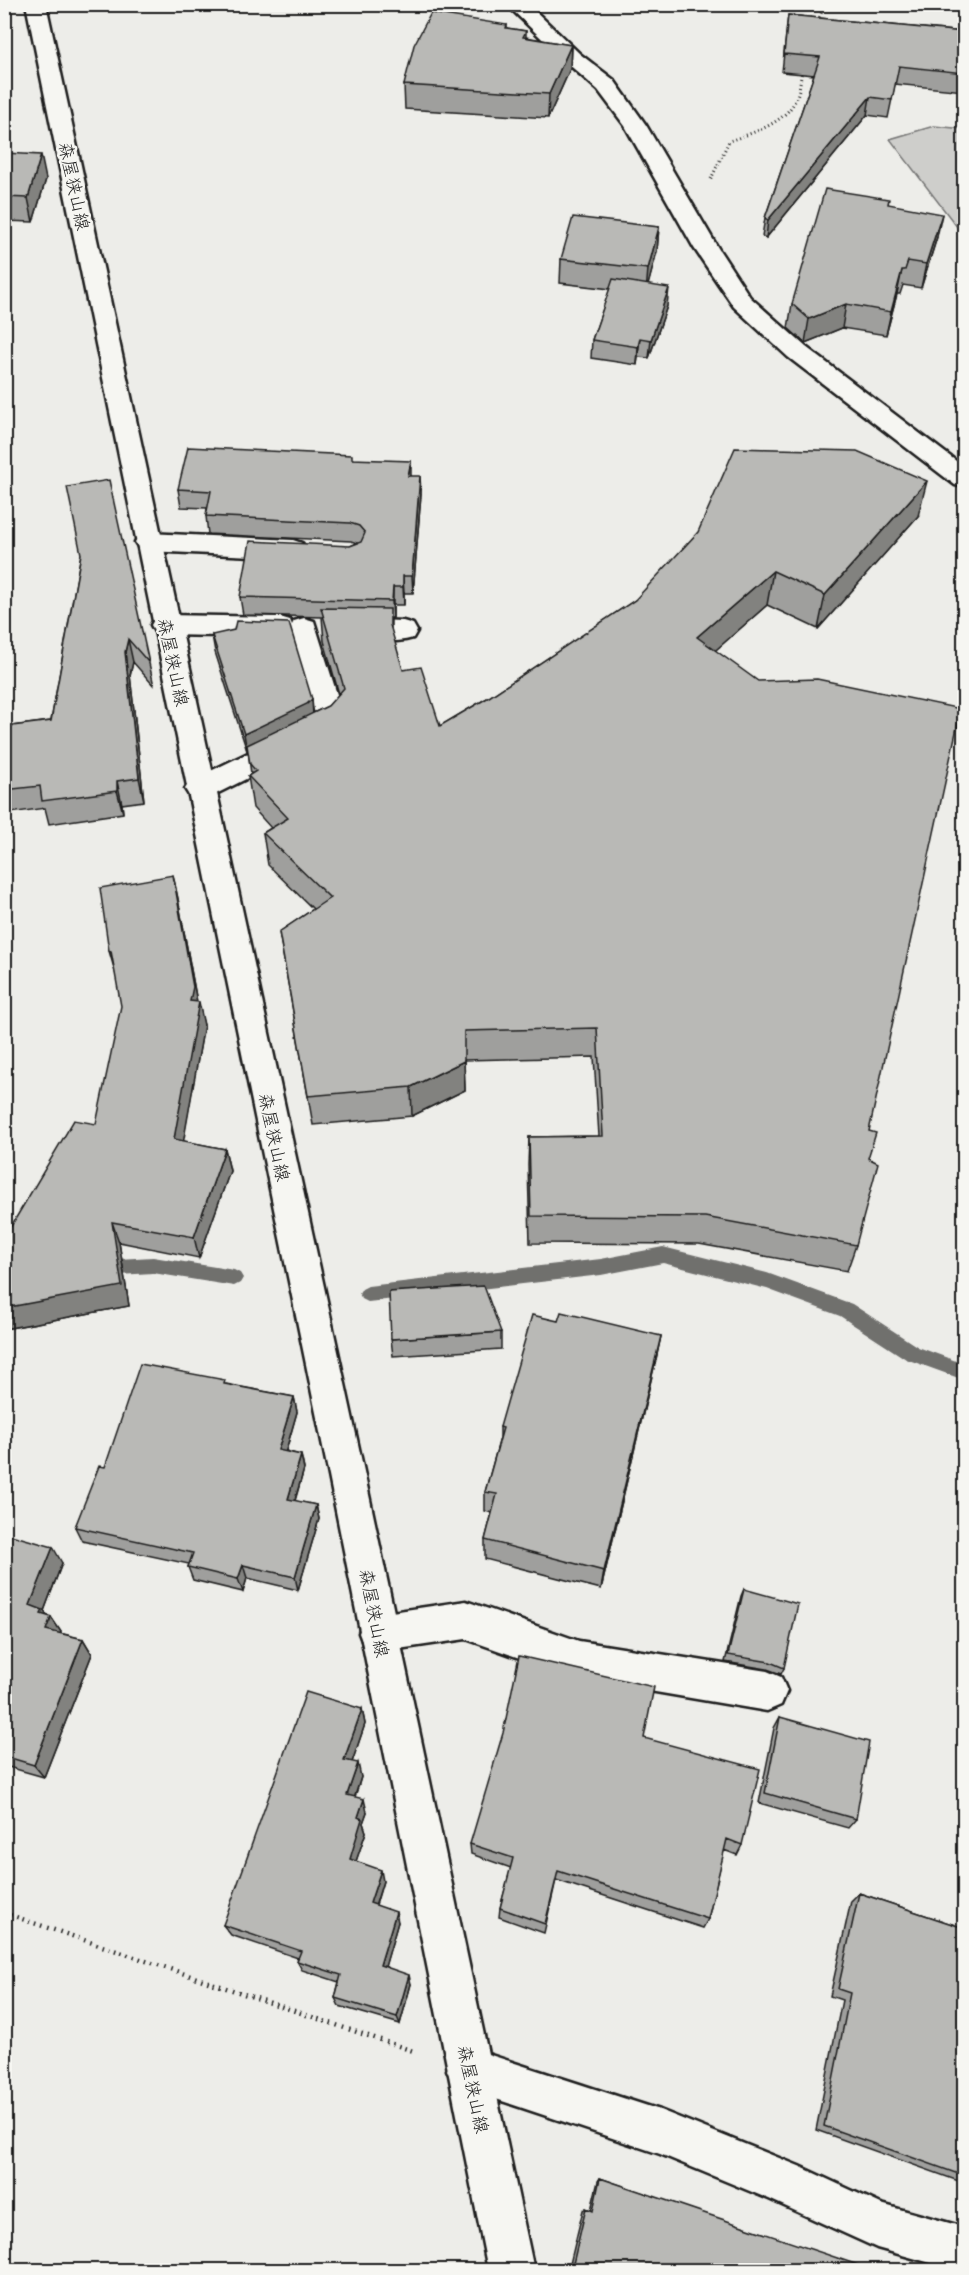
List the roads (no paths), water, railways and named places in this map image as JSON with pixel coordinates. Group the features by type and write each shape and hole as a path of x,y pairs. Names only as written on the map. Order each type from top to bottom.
{"main road":[{"name":"森屋狭山線","path":"36,4 511,2271"},
{"path":"516,4 573,58 606,85 635,125 688,217 742,302 797,352 964,479"},
{"path":"148,542 315,550"},
{"path":"165,625 403,631"},
{"path":"200,789 320,730 331,720 304,628"},
{"path":"378,1633 466,1620 579,1660 767,1691"},
{"path":"469,2070 660,2132 783,2182 877,2225 964,2250"}],"waterway":[{"path":"368,1294 601,1267 663,1255 767,1281 846,1310 912,1353 964,1372"},
{"path":"101,1268 153,1265 234,1278"}]}
